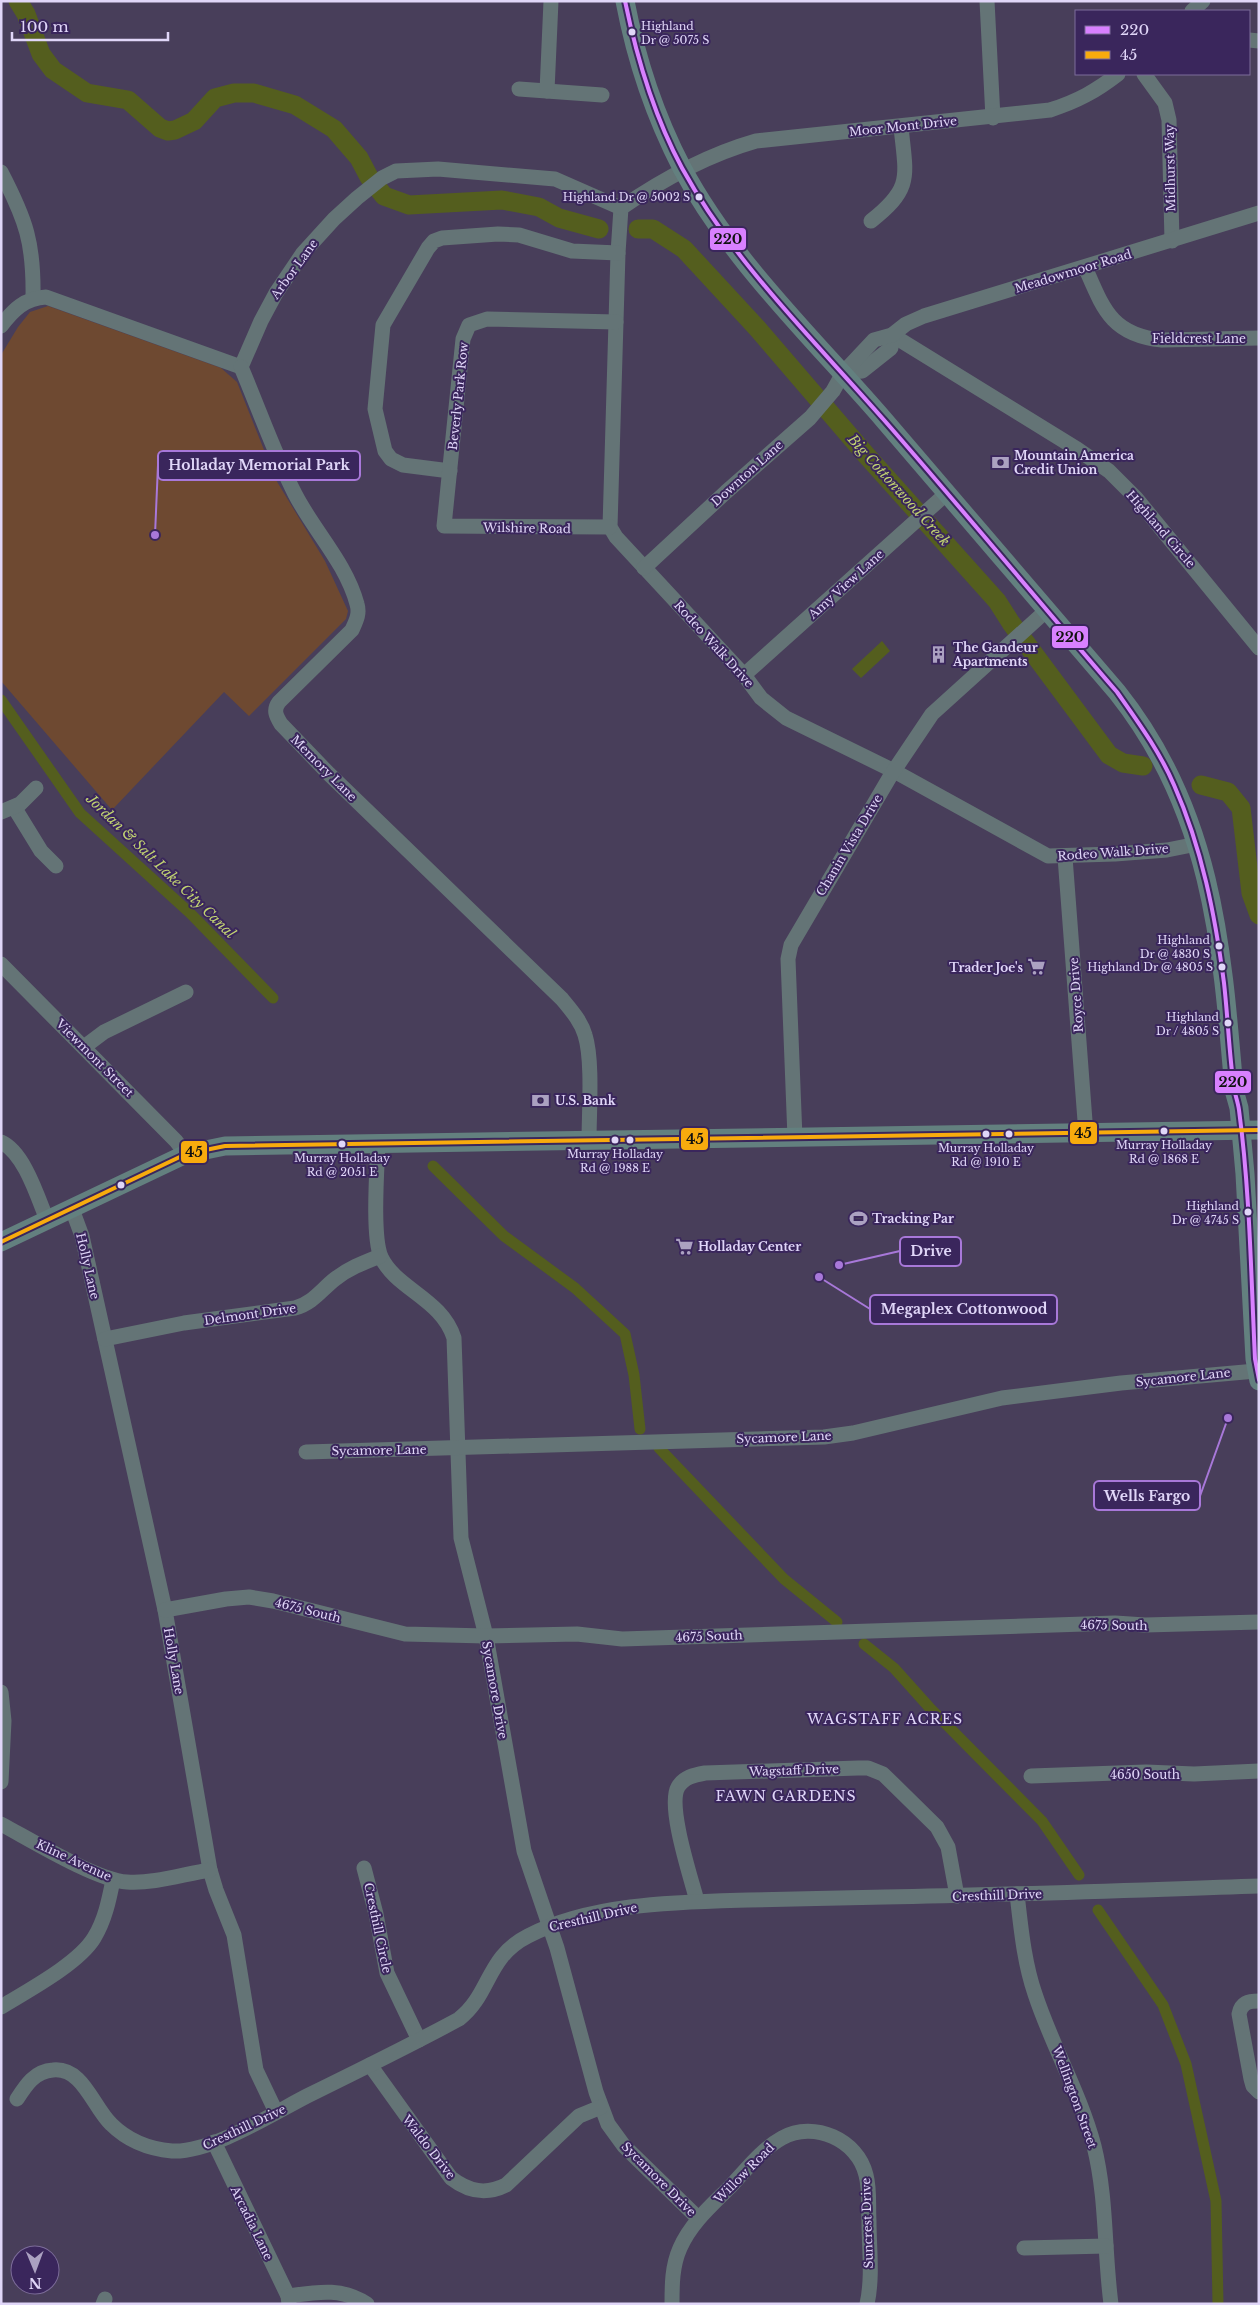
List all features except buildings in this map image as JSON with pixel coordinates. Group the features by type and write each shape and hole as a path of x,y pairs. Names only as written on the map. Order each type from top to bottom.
{"main road":[{"path":"625,1 653,102 683,169 729,240 1117,692 1149,736 1174,782 1197,844 1208,882 1219,936 1234,1090 1239,1108 1250,1131 1248,1204 1258,1376"},
{"path":"1,1242 186,1154 225,1146 1250,1131"}],"street":[{"path":"547,91 551,1"},
{"path":"987,1 993,118"},
{"name":"Moor Mont Drive","path":"683,169 729,149 756,141 993,118 1050,110 1078,101 1117,75"},
{"name":"Midhurst Way","path":"1145,75 1164,103 1169,120 1172,241"},
{"path":"520,89 602,95"},
{"path":"871,221 889,206 901,191 905,164 901,127"},
{"name":"Arbor Lane","path":"241,367 276,292 303,253 334,219 382,178 396,171 416,168 555,179 621,208"},
{"path":"610,527 621,208 683,169"},
{"path":"1,172 27,229 32,256 33,298"},
{"name":"Meadowmoor Road","path":"843,373 874,340 892,335 906,324 924,316 1259,214"},
{"path":"450,471 403,465 391,459 385,451 374,405 383,325 423,256 434,241 447,237 512,234 528,236 572,251 618,252"},
{"name":"Fieldcrest Lane","path":"1085,268 1099,302 1118,324 1148,339 1259,338"},
{"path":"1,326 13,311 33,298 46,297 241,367"},
{"name":"Beverly Park Row","path":"444,526 463,339 469,325 487,319 616,322"},
{"name":"Highland Circle","path":"892,335 1077,449 1109,471 1136,498 1259,648"},
{"name":"Memory Lane","path":"241,367 288,479 304,510 338,562 352,590 358,609 357,620 352,630 279,702 276,714 281,724 329,774 562,999 574,1014 582,1028 587,1044 589,1141"},
{"name":"Downton Lane","path":"644,568 810,418 833,391 843,373"},
{"name":"Amy View Lane","path":"744,676 947,493"},
{"name":"Wilshire Road","path":"444,526 610,527"},
{"name":"Rodeo Walk Drive","path":"610,527 616,537 744,676 761,698 786,718 894,771 1048,856 1065,857 1167,850 1197,844"},
{"name":"Chanin Vista Drive","path":"795,1138 788,959 791,945 894,771 932,714 1047,610"},
{"path":"36,788 8,809 40,851 56,866"},
{"name":"Royce Drive","path":"1065,857 1086,1134"},
{"name":"Viewmont Street","path":"1,964 176,1140 186,1154"},
{"path":"84,1047 104,1032 186,992"},
{"path":"1,1142 12,1149 23,1166 48,1220"},
{"path":"378,1143 376,1209 380,1256"},
{"name":"Holly Lane","path":"72,1208 82,1236 165,1610 210,1870 235,1942 256,2070 276,2112"},
{"name":"Delmont Drive","path":"105,1339 184,1323 302,1306 313,1300 335,1278 349,1269 380,1256"},
{"name":"Sycamore Drive","path":"380,1256 390,1270 444,1318 452,1333 456,1360 461,1538 486,1636 522,1840 551,1926 601,2107 608,2124 624,2146 698,2218"},
{"name":"Sycamore Lane","path":"306,1452 824,1437 853,1433 1002,1398 1094,1386 1258,1376"},
{"name":"4675 South","path":"165,1610 226,1599 249,1597 268,1600 399,1633 486,1636 577,1634 629,1639 1115,1623 1160,1625 1259,1622"},
{"path":"1,1692 4,1721 1,1782"},
{"name":"Wagstaff Drive","path":"697,1901 674,1808 678,1788 684,1780 705,1773 858,1768 868,1768 883,1774 937,1826 948,1847 958,1896"},
{"name":"4650 South","path":"1031,1776 1146,1772 1194,1774 1259,1771"},
{"name":"Kline Avenue","path":"1,1824 94,1872 114,1880 127,1882 144,1881 210,1870"},
{"name":"Cresthill Circle","path":"364,1868 376,1914 387,1973 419,2040"},
{"path":"1,2007 81,1954 93,1940 102,1924 108,1908 114,1880"},
{"name":"Cresthill Drive","path":"17,2099 29,2082 39,2074 50,2070 62,2070 77,2078 110,2124 137,2142 152,2148 179,2151 195,2149 214,2142 276,2112 459,2019 478,2000 498,1960 517,1942 551,1926 623,1907 697,1901 958,1896 1259,1886"},
{"name":"Wellington Street","path":"1017,1894 1023,1945 1030,1979 1093,2144 1101,2186 1111,2304"},
{"path":"1259,2001 1251,2000 1240,2008 1239,2021 1251,2079 1253,2086 1259,2092"},
{"name":"Waldo Drive","path":"370,2065 452,2178 463,2187 475,2191 493,2191 506,2185 579,2116 601,2107"},
{"name":"Suncrest Drive","path":"794,2133 815,2131 836,2138 853,2151 864,2168 868,2192 870,2279 867,2304"},
{"name":"Willow Road","path":"672,2304 672,2278 677,2257 685,2238 698,2218 764,2152 777,2141 794,2133"},
{"name":"Arcadia Lane","path":"214,2142 288,2300"},
{"path":"1024,2248 1106,2246"},
{"path":"288,2300 331,2290 356,2297 367,2304"}],"shaded area":[{"path":"48,306 221,368 237,382 276,480 325,561 348,611 346,619 249,716 224,692 112,810 1,681 1,355 18,327 30,312"},
{"path":"882,641 890,651 861,678 852,669"}],"waterway":[{"name":"Big Cottonwood Creek","path":"18,1 26,14 41,54 53,70 87,93 128,100 160,128 168,131 175,130 194,121 215,98 234,93 254,93 295,105 334,129 359,158 369,177 384,196 409,205 502,200 539,207 559,218 599,229"},
{"name":"Big Cottonwood Creek","path":"638,229 653,229 684,249 757,328 867,456 997,601 1011,623 1109,755 1123,763 1143,766"},
{"name":"Jordan & Salt Lake City Canal","path":"1,700 80,813 190,913 273,998"},
{"name":"Big Cottonwood Creek","path":"1201,785 1228,792 1241,808 1251,893 1259,915"},
{"name":"Jordan & Salt Lake City Canal","path":"433,1166 504,1236 575,1288 625,1334 634,1375 640,1429"},
{"name":"Jordan & Salt Lake City Canal","path":"659,1448 784,1579 837,1622"},
{"name":"Jordan & Salt Lake City Canal","path":"864,1644 894,1668 929,1707 1042,1821 1079,1875"},
{"name":"Jordan & Salt Lake City Canal","path":"1098,1910 1163,2005 1186,2064 1216,2201 1218,2304"}],"transit line":[{"name":"220","path":"625,1 641,66 663,128 682,168 726,236 776,299 884,420 1117,692 1148,737 1168,773 1184,809 1200,857 1212,907 1220,958 1232,1075 1239,1110 1246,1172 1255,1359 1259,1380"},
{"name":"45","path":"1,1242 186,1154 225,1146 1259,1130"}],"place":[{"name":"Highland Dr @ 5075 S","path":"632,32"},
{"name":"Highland Dr @ 5002 S","path":"699,197"},
{"name":"Mountain America Credit Union","path":"1000,462"},
{"name":"Holladay Memorial Park","path":"155,535"},
{"name":"The Gandeur Apartments","path":"939,654"},
{"name":"Highland Dr @ 4830 S","path":"1219,946"},
{"name":"Trader Joe's","path":"1037,967"},
{"name":"Highland Dr @ 4805 S","path":"1222,967"},
{"name":"Highland Dr / 4805 S","path":"1228,1023"},
{"name":"U.S. Bank","path":"541,1100"},
{"name":"Murray Holladay Rd @ 1868 E","path":"1164,1131"},
{"name":"Murray Holladay Rd @ 1910 E","path":"986,1134"},
{"name":"Murray Holladay Rd @ 1988 E","path":"615,1140"},
{"name":"Murray Holladay Rd @ 2051 E","path":"342,1144"},
{"name":"Highland Dr @ 4745 S","path":"1248,1212"},
{"name":"Tracking Par","path":"858,1218"},
{"name":"Holladay Center","path":"684,1246"},
{"name":"Drive","path":"839,1265"},
{"name":"Megaplex Cottonwood","path":"819,1277"},
{"name":"Wells Fargo","path":"1228,1418"}],"district":[{"name":"WAGSTAFF ACRES","path":"885,1719"},
{"name":"FAWN GARDENS","path":"786,1796"}]}
